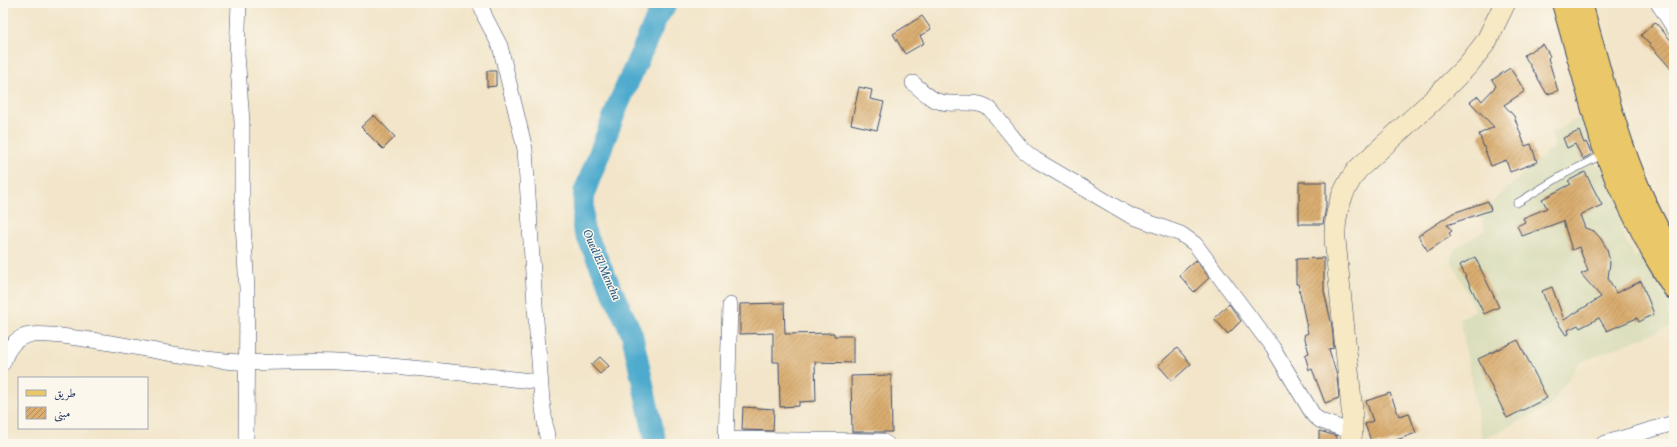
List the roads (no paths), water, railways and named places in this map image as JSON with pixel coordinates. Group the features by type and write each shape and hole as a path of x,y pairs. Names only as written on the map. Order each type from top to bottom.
{"main road":[{"path":"1351,438 1352,410 1337,272 1334,221 1337,208 1349,181 1357,170 1431,102 1468,65 1486,42 1505,3"},
{"path":"1563,3 1586,88 1614,149 1639,190 1674,258"},
{"path":"1581,3 1614,149 1617,181 1649,246 1674,288"}],"street":[{"path":"239,3 237,54 242,122 242,207 248,289 246,444"},
{"path":"480,3 484,17 500,46 525,149 528,224 541,382 548,444"},
{"path":"1658,3 1674,28"},
{"path":"913,83 936,100 947,103 985,105 992,110 1023,150 1036,160 1131,216 1174,231 1188,238 1208,260 1265,336 1314,416 1351,438"},
{"path":"730,305 726,441 882,441 887,444"},
{"path":"3,363 6,355 14,343 23,336 31,335 115,343 223,361 248,363 297,361 388,365 541,382"},
{"path":"1603,444 1642,438 1674,423"}],"lane":[{"path":"1517,203 1563,174 1614,149"}],"waterway":[{"name":"Oued El Mencha","path":"656,444 632,334 583,228 584,193 618,105 657,17 667,3"}]}
